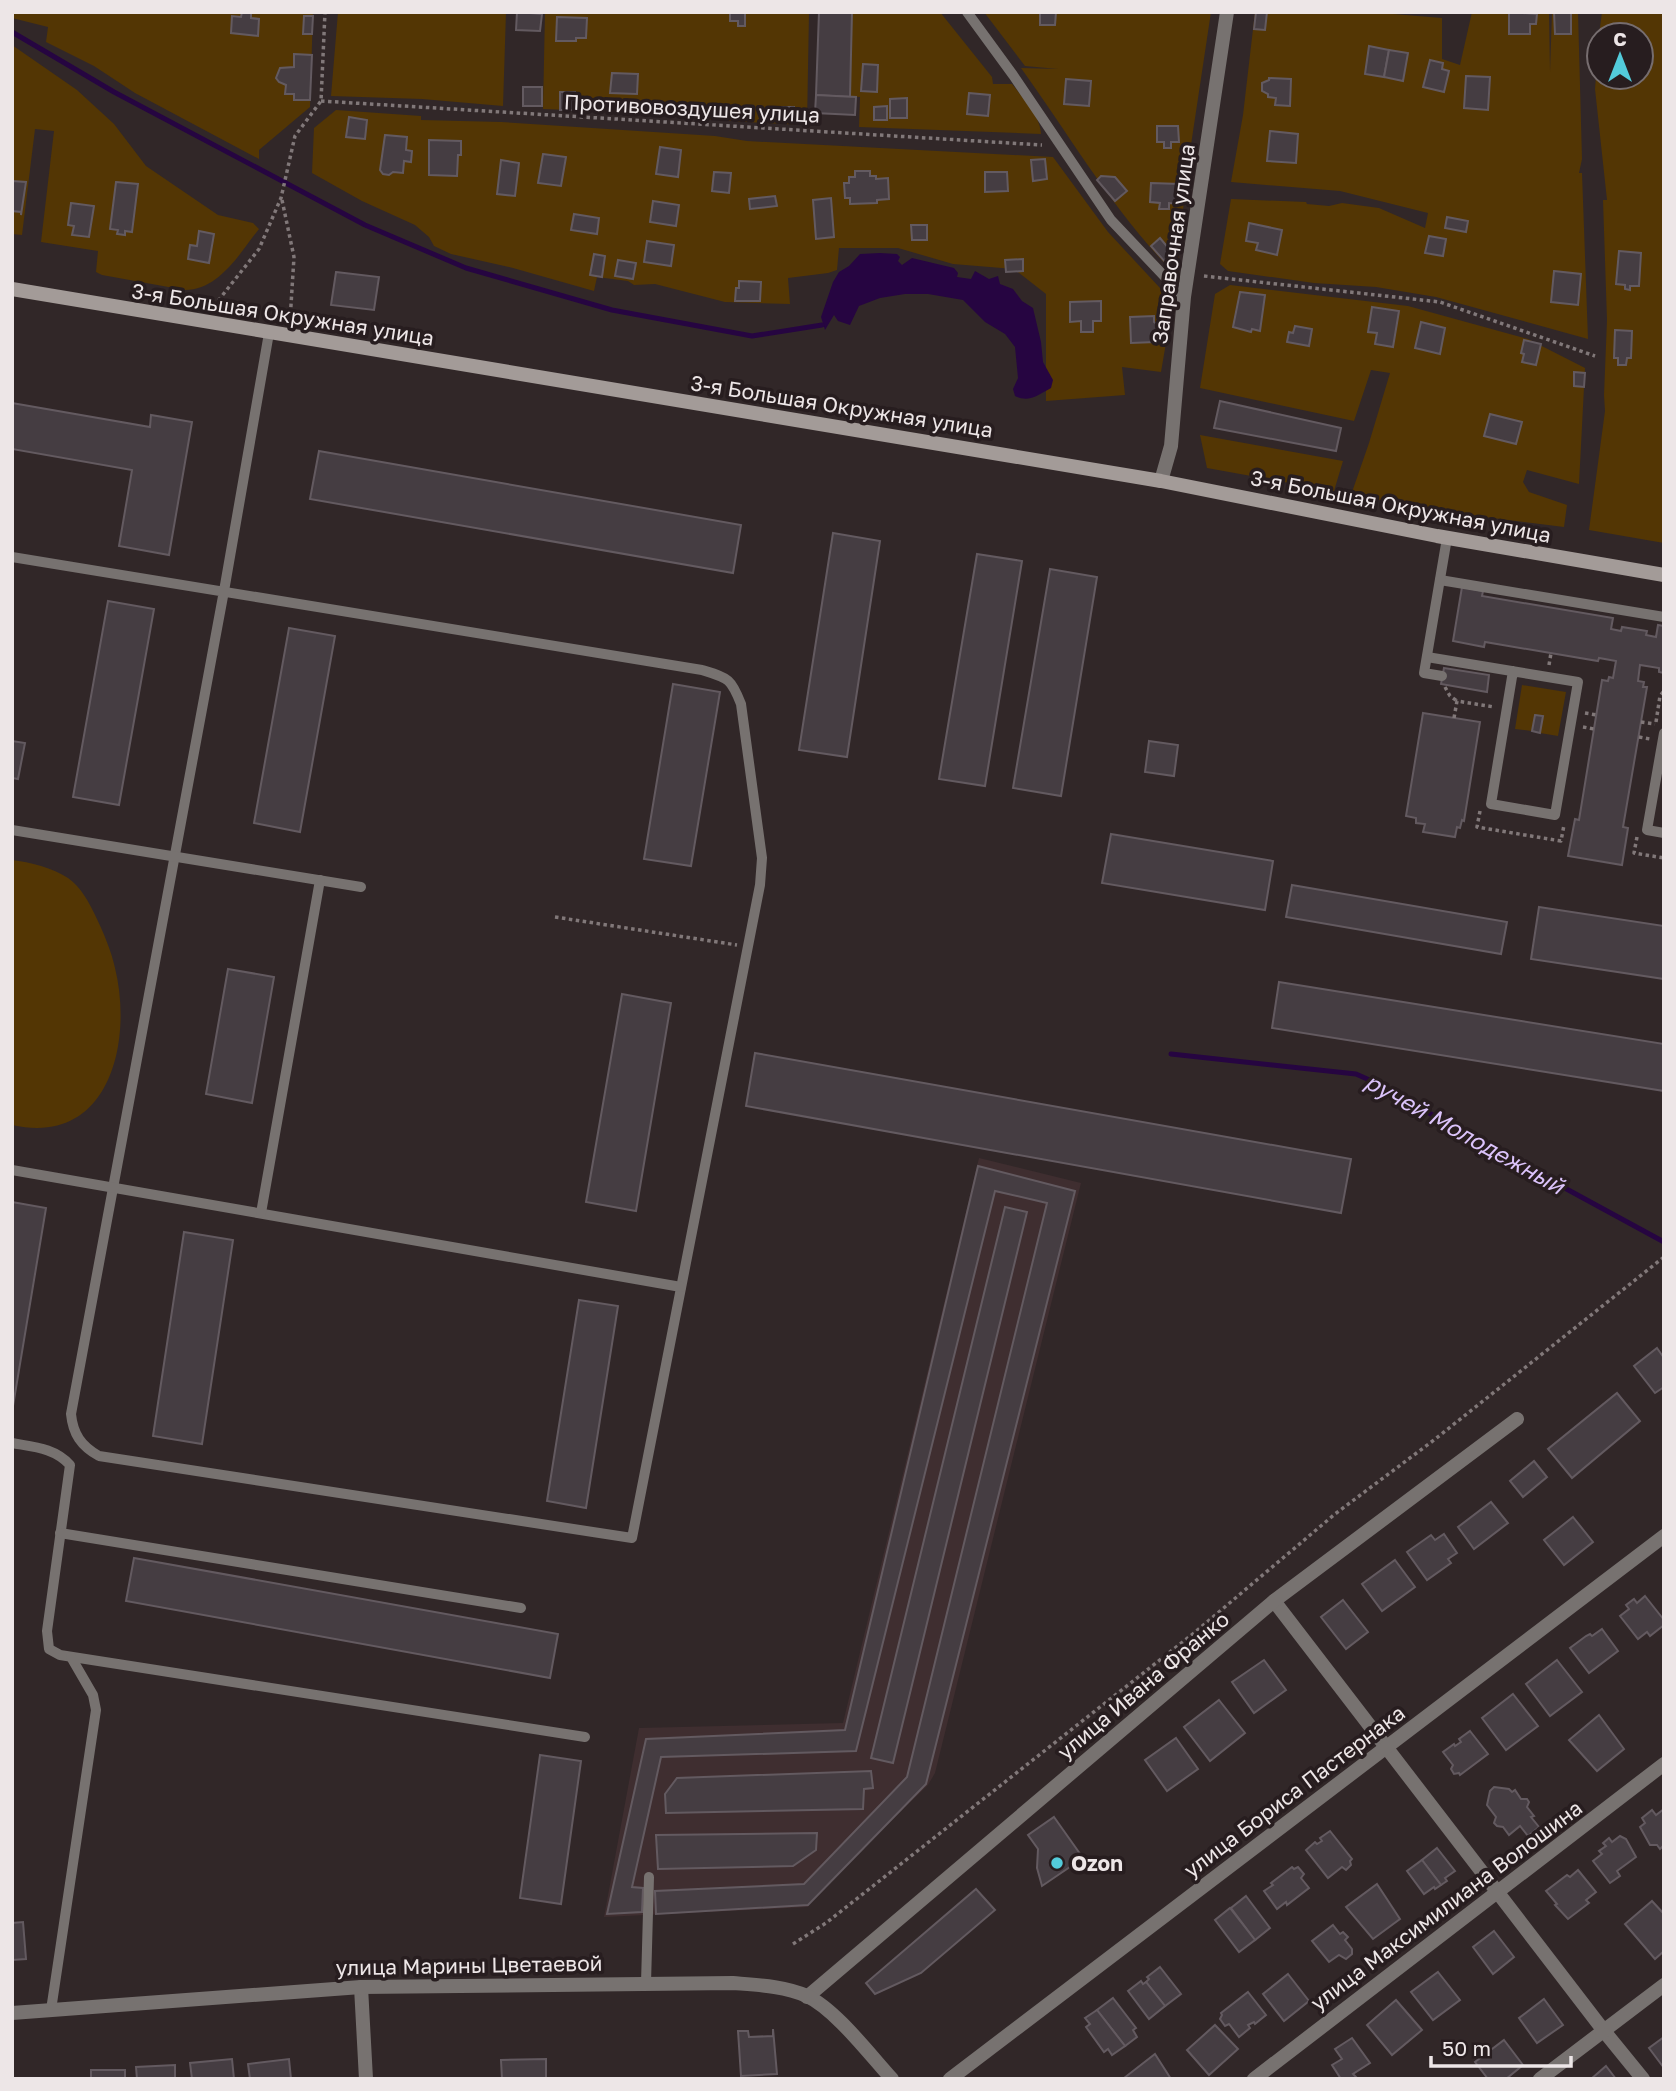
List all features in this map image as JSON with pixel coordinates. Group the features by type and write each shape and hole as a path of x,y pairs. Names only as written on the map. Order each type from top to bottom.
{"street":[{"name":"Заправочная улица","path":"1161,481 1171,446 1184,297 1227,12"},
{"name":"3-я Большая Окружная улица","path":"12,289 1161,481 1447,538 1664,575"},
{"name":"улица Ивана Франко","path":"807,1997 1274,1601 1517,1419"},
{"name":"улица Бориса Пастернака","path":"950,2079 1664,1536"},
{"path":"1274,1601 1643,2079"},
{"name":"улица Максимилиана Волошина","path":"1254,2079 1664,1764"},
{"name":"улица Марины Цветаевой","path":"12,2012 361,1987 743,1983 775,1986 807,1997 828,2010 892,2079"},
{"path":"1540,2079 1664,1985"},
{"path":"361,1987 366,2079"}],"lane":[{"path":"967,12 1111,220 1184,297"},
{"path":"12,557 224,591 702,670 727,678 736,690 741,704 762,858 760,885 632,1538 99,1456 87,1449 78,1439 72,1426 71,1414 224,591 269,332"},
{"path":"1444,681 1424,673 1447,538"},
{"path":"1440,580 1664,617"},
{"path":"1427,657 1513,671 1578,682 1555,815 1491,804 1513,671"},
{"path":"1664,733 1647,830 1664,833"},
{"path":"12,830 360,887"},
{"path":"261,1213 320,880"},
{"path":"12,1170 681,1287"},
{"path":"12,1443 49,1450 62,1455 70,1465 47,1639 49,1649 60,1655 585,1737"},
{"path":"60,1533 521,1608"},
{"path":"51,2010 96,1710 93,1695 71,1657"},
{"path":"646,1983 649,1877"}],"path":[{"path":"202,321 259,249 281,198 295,135 321,101 325,12"},
{"name":"Противовоздушея улица","path":"321,101 1061,146"},
{"path":"281,198 294,257 289,336"},
{"path":"1188,274 1440,302 1595,356"},
{"path":"1444,681 1450,696 1457,701 1507,709"},
{"path":"1660,696 1664,691"},
{"path":"1454,718 1457,701"},
{"path":"1581,727 1585,703"},
{"path":"1481,802 1477,827 1561,841 1565,817"},
{"path":"555,917 748,947"},
{"path":"793,1944 826,1923 1194,1633 1302,1540 1434,1440 1664,1257"}],"shaded area":[{"path":"12,12 313,12 310,107 259,150 259,159 46,42 48,27 12,18"},
{"path":"338,12 506,12 503,106 422,99 331,96"},
{"path":"545,12 809,12 807,125 543,109"},
{"path":"819,12 940,12 992,77 993,84 1012,84 1034,114 1041,134 859,127 860,97 816,95"},
{"path":"984,12 1211,12 1186,178 1177,276 1114,202 1021,68 1058,69 1025,66"},
{"path":"1255,12 1369,12 1442,18 1442,59 1460,65 1472,12 1549,12 1550,72 1552,12 1578,12 1582,159 1579,173 1582,173 1588,339 1436,297 1376,287 1314,283 1228,271 1220,264 1231,199 1306,202 1329,206 1342,203 1379,208 1425,228 1428,213 1340,191 1231,182 1243,115"},
{"path":"1602,12 1664,12 1664,543 1589,530 1605,411 1607,320 1603,200 1607,200 1595,91 1655,91 1655,21 1601,21"},
{"path":"12,45 77,90 114,124 146,166 218,215 253,223 259,229 228,268 208,284 185,290 102,275 96,272 98,251 41,242 54,131 35,129 22,235 12,234"},
{"path":"336,110 421,116 421,120 501,122 715,136 747,141 1053,157 1108,232 1173,302 1161,372 1122,367 1125,395 1046,401 1046,294 1014,269 953,264 898,248 839,248 837,270 788,278 790,304 725,302 655,284 634,285 628,281 597,277 594,291 451,254 434,246 429,237 415,225 362,201 312,173 314,128"},
{"path":"860,254 897,254 902,265 912,258 954,268 958,273 957,277 971,279 975,271 989,279 998,276 1000,284 1013,289 1022,301 1033,308 1043,362 1053,380 1051,388 1029,398 1015,396 1013,389 1018,378 1015,347 1005,334 985,322 963,300 928,294 880,298 859,306 850,325 838,321 834,315 825,330 821,317 839,272"},
{"path":"1230,285 1408,306 1528,339 1585,368 1579,484 1527,470 1523,482 1529,492 1567,505 1564,527 1351,495 1390,373 1371,370 1354,421 1200,388 1215,294"},
{"path":"1200,435 1343,461 1334,491 1207,468"},
{"path":"1522,685 1566,692 1558,736 1540,733 1543,716 1535,715 1532,731 1515,729"},
{"path":"12,860 55,871 68,878 81,891 94,912 109,948 120,997 116,1056 107,1082 92,1104 72,1120 45,1128 12,1125"},
{"path":"979,1158 1081,1183 935,1773 928,1785 813,1896 808,1907 604,1917 639,1728 843,1723"}],"building":[{"path":"242,12 251,12 251,18 259,19 258,36 231,33 232,16 241,17"},
{"path":"517,12 542,14 540,31 516,30"},
{"path":"730,12 745,12 745,26 738,26 738,21 730,21"},
{"path":"819,12 852,12 850,97 816,95"},
{"path":"1040,12 1056,12 1055,25 1040,25"},
{"path":"1256,12 1267,12 1265,30 1254,29"},
{"path":"1509,12 1537,14 1536,24 1530,24 1530,34 1509,34"},
{"path":"1554,12 1571,12 1571,34 1555,34"},
{"path":"304,16 313,16 312,34 303,34"},
{"path":"557,17 587,18 586,38 556,41"},
{"path":"1369,46 1389,50 1384,77 1365,74"},
{"path":"1389,50 1408,53 1403,81 1384,77"},
{"path":"294,54 312,55 310,100 294,100 294,94 285,94 286,85 276,78 280,68 294,67"},
{"path":"1430,60 1443,63 1442,69 1449,71 1444,92 1423,87"},
{"path":"863,64 878,65 877,92 861,91"},
{"path":"612,73 638,74 637,94 610,93"},
{"path":"1466,76 1490,77 1488,110 1464,108"},
{"path":"1269,78 1291,79 1290,106 1275,105 1276,98 1268,97 1268,94 1262,91 1262,83"},
{"path":"1066,79 1091,81 1089,106 1064,104"},
{"path":"523,87 542,87 542,106 523,106"},
{"path":"560,92 575,92 575,110 560,110"},
{"path":"969,93 990,95 988,116 967,114"},
{"path":"816,95 856,97 855,115 815,113"},
{"path":"907,98 907,118 890,118 890,99"},
{"path":"887,106 887,120 874,120 874,107"},
{"path":"774,107 794,107 794,122 774,121"},
{"path":"349,117 367,120 365,139 346,137"},
{"path":"1157,126 1178,126 1179,142 1171,142 1171,148 1164,148 1164,142 1157,142"},
{"path":"1270,131 1298,134 1296,163 1267,161"},
{"path":"385,135 407,137 406,150 412,151 411,162 404,161 403,173 393,172 389,175 380,170"},
{"path":"429,140 461,141 457,176 429,175"},
{"path":"660,147 681,150 678,177 656,174"},
{"path":"543,154 566,157 561,186 538,183"},
{"path":"1045,159 1047,179 1033,181 1031,160"},
{"path":"501,160 519,163 515,196 497,194"},
{"path":"855,171 870,171 870,176 876,176 876,179 888,178 889,199 877,200 877,203 850,204 850,198 845,198 844,183 849,183 849,177 855,177"},
{"path":"714,172 731,173 729,193 712,191"},
{"path":"985,172 1007,172 1008,191 985,192"},
{"path":"1101,176 1115,177 1127,191 1115,201 1097,180"},
{"path":"12,181 26,182 21,215 21,212 12,211"},
{"path":"116,182 138,184 132,232 125,231 125,235 110,229"},
{"path":"1151,183 1180,184 1179,204 1169,203 1169,209 1159,209 1160,203 1150,202"},
{"path":"775,196 777,206 750,209 749,199"},
{"path":"831,198 834,237 816,239 813,200"},
{"path":"653,201 679,205 676,226 650,222"},
{"path":"71,203 94,206 89,237 72,235 74,226 68,225"},
{"path":"574,214 599,218 597,234 571,230"},
{"path":"1447,217 1468,221 1466,232 1445,228"},
{"path":"1249,223 1282,230 1277,255 1256,250 1258,243 1246,241"},
{"path":"911,225 927,225 927,240 912,240"},
{"path":"199,231 214,234 209,263 188,259 190,245 197,246"},
{"path":"1429,236 1446,239 1443,256 1425,253"},
{"path":"1160,238 1175,256 1166,263 1151,246"},
{"path":"647,241 674,245 671,266 644,262"},
{"path":"1619,251 1641,253 1639,286 1630,286 1630,290 1625,289 1625,285 1616,284"},
{"path":"594,254 605,256 602,277 590,275"},
{"path":"1023,259 1023,271 1006,272 1005,260"},
{"path":"618,260 636,263 633,279 615,276"},
{"path":"1554,271 1581,274 1578,305 1551,302"},
{"path":"336,272 379,277 374,310 331,305"},
{"path":"739,281 761,282 760,301 735,301"},
{"path":"1240,292 1265,295 1260,331 1252,329 1251,332 1233,327"},
{"path":"1101,301 1101,321 1093,321 1093,332 1081,332 1081,321 1070,322 1070,302"},
{"path":"1372,307 1399,311 1393,347 1375,344 1377,333 1368,332"},
{"path":"1154,316 1154,322 1158,325 1155,342 1131,343 1130,317"},
{"path":"1421,322 1445,328 1440,354 1415,348"},
{"path":"1295,326 1312,329 1309,346 1287,342 1289,332 1293,333"},
{"path":"1615,330 1632,331 1631,358 1627,358 1626,365 1618,365 1618,358 1614,358"},
{"path":"1524,340 1541,344 1536,365 1522,362"},
{"path":"1574,372 1585,373 1584,387 1574,386"},
{"path":"1220,401 1341,428 1336,451 1214,428"},
{"path":"12,403 150,427 151,415 192,422 169,555 119,546 132,470 12,449"},
{"path":"1490,414 1522,422 1516,444 1484,436"},
{"path":"319,451 741,525 733,573 310,499"},
{"path":"833,533 880,541 847,757 799,750"},
{"path":"977,554 1022,561 985,786 939,779"},
{"path":"1050,569 1097,577 1061,796 1013,788"},
{"path":"1462,587 1483,591 1482,596 1613,618 1611,629 1621,631 1622,627 1647,631 1646,635 1656,637 1658,625 1664,626 1664,673 1659,672 1659,668 1640,665 1638,681 1644,682 1643,687 1647,687 1623,827 1628,828 1622,865 1568,856 1575,819 1579,820 1602,680 1613,678 1616,661 1599,658 1598,661 1485,642 1484,647 1453,641"},
{"path":"108,601 154,609 119,805 73,797"},
{"path":"289,628 335,636 300,832 254,823"},
{"path":"1444,668 1489,675 1487,692 1441,684"},
{"path":"673,684 720,692 691,866 644,859"},
{"path":"1423,713 1480,722 1464,821 1462,820 1460,828 1457,827 1455,837 1423,832 1425,824 1416,823 1416,818 1406,816"},
{"path":"1535,715 1543,716 1540,733 1532,731"},
{"path":"12,741 25,743 18,779 12,778"},
{"path":"1149,741 1178,745 1174,776 1145,772"},
{"path":"1111,834 1273,861 1265,910 1102,883"},
{"path":"1292,885 1507,922 1501,954 1286,917"},
{"path":"1539,907 1664,926 1664,979 1531,959"},
{"path":"228,969 274,977 252,1103 206,1094"},
{"path":"1279,982 1664,1044 1664,1091 1272,1028"},
{"path":"622,994 671,1003 636,1211 586,1202"},
{"path":"755,1053 1351,1159 1341,1213 746,1106"},
{"path":"978,1166 1075,1191 926,1784 808,1905 656,1914 655,1891 804,1884 907,1777 1047,1203 995,1191 856,1751 661,1757 632,1887 643,1888 642,1912 607,1914 646,1739 845,1730"},
{"path":"12,1202 46,1208 13,1406 12,1406"},
{"path":"1005,1207 1027,1212 893,1763 871,1758"},
{"path":"184,1232 233,1240 202,1444 153,1436"},
{"path":"579,1300 618,1306 586,1508 547,1501"},
{"path":"1657,1348 1664,1358 1664,1387 1655,1393 1634,1366"},
{"path":"1617,1393 1640,1421 1572,1478 1548,1449"},
{"path":"1534,1461 1547,1477 1523,1497 1510,1481"},
{"path":"1491,1502 1508,1523 1474,1549 1458,1527"},
{"path":"1573,1517 1593,1542 1564,1565 1544,1540"},
{"path":"1444,1534 1457,1553 1448,1559 1451,1563 1427,1580 1407,1552 1431,1535 1435,1540"},
{"path":"134,1558 558,1634 550,1678 126,1601"},
{"path":"1395,1560 1415,1587 1382,1611 1362,1584"},
{"path":"1645,1596 1664,1620 1664,1625 1650,1636 1647,1632 1638,1639 1620,1616 1629,1609 1626,1605 1634,1599 1637,1603"},
{"path":"1343,1600 1368,1632 1346,1649 1321,1617"},
{"path":"1602,1629 1618,1651 1589,1673 1570,1648 1586,1636 1592,1636"},
{"path":"1264,1660 1286,1690 1254,1713 1232,1682"},
{"path":"1557,1660 1582,1692 1550,1716 1526,1684"},
{"path":"1513,1694 1538,1726 1506,1750 1482,1718"},
{"path":"1219,1700 1245,1733 1210,1761 1184,1727"},
{"path":"1599,1715 1624,1749 1597,1771 1569,1740"},
{"path":"1470,1731 1488,1754 1460,1775 1454,1774 1451,1769 1453,1765 1443,1752 1461,1742 1459,1739"},
{"path":"1176,1738 1198,1769 1167,1791 1145,1760"},
{"path":"540,1755 581,1761 561,1904 520,1898"},
{"path":"871,1771 873,1788 864,1789 863,1809 666,1813 665,1794 677,1778"},
{"path":"1494,1787 1512,1792 1515,1790 1521,1799 1527,1799 1527,1807 1534,1816 1531,1817 1539,1827 1528,1836 1520,1826 1509,1835 1503,1827 1497,1826 1494,1823 1496,1817 1487,1805 1490,1791"},
{"path":"1664,1809 1664,1845 1660,1849 1657,1845 1650,1845 1640,1827 1645,1823 1642,1818 1652,1810 1656,1815"},
{"path":"1054,1817 1083,1858 1042,1886 1037,1868 1038,1849 1028,1835"},
{"path":"1330,1831 1352,1859 1346,1870 1342,1867 1328,1878 1306,1850 1315,1842 1317,1844 1322,1841 1320,1838"},
{"path":"817,1833 816,1850 793,1866 658,1869 656,1835"},
{"path":"1620,1836 1626,1839 1636,1857 1617,1871 1620,1876 1610,1883 1593,1861 1602,1854 1599,1851 1606,1846 1603,1843 1609,1838 1612,1842"},
{"path":"1437,1848 1455,1871 1445,1878 1447,1881 1441,1885 1422,1860"},
{"path":"1422,1860 1441,1885 1424,1894 1407,1871"},
{"path":"1292,1867 1298,1867 1304,1874 1301,1878 1309,1888 1287,1905 1286,1902 1277,1909 1264,1891"},
{"path":"1578,1870 1596,1892 1586,1900 1589,1903 1568,1919 1546,1891"},
{"path":"1377,1884 1400,1919 1373,1939 1346,1907"},
{"path":"976,1889 995,1910 921,1973 875,1994 866,1983"},
{"path":"1246,1896 1270,1928 1255,1940 1231,1908"},
{"path":"1652,1901 1664,1914 1664,1951 1655,1959 1625,1924"},
{"path":"1230,1908 1255,1940 1239,1952 1215,1920"},
{"path":"23,1922 26,1959 12,1960 12,1923"},
{"path":"1333,1925 1340,1934 1343,1932 1348,1937 1345,1940 1352,1949 1352,1954 1346,1959 1339,1955 1329,1962 1312,1941"},
{"path":"1494,1931 1514,1957 1493,1974 1473,1947"},
{"path":"1160,1967 1181,1994 1165,2006 1146,1982 1149,1979 1147,1977"},
{"path":"1438,1972 1460,2000 1433,2020 1411,1992"},
{"path":"1288,1974 1309,2001 1284,2021 1263,1994"},
{"path":"1141,1981 1143,1984 1146,1982 1165,2006 1149,2019 1128,1991"},
{"path":"1248,1992 1266,2015 1255,2024 1254,2022 1248,2025 1250,2028 1239,2037 1229,2024 1225,2026 1220,2019 1221,2013"},
{"path":"1113,1998 1136,2028 1133,2030 1137,2037 1125,2046 1097,2010"},
{"path":"1544,1999 1563,2025 1537,2043 1519,2018"},
{"path":"1396,2000 1422,2030 1392,2055 1367,2025"},
{"path":"1097,2010 1125,2046 1112,2055 1108,2049 1104,2052 1086,2027 1090,2024 1085,2018"},
{"path":"1215,2025 1238,2049 1209,2075 1187,2050"},
{"path":"773,2029 777,2074 741,2076 738,2031 748,2031 749,2037 773,2036"},
{"path":"1664,2037 1664,2068 1649,2048"},
{"path":"1352,2038 1370,2063 1353,2074 1356,2077 1354,2079 1341,2079 1332,2065 1342,2059 1335,2049"},
{"path":"1504,2040 1523,2065 1506,2079 1488,2079 1475,2062"},
{"path":"1155,2054 1171,2079 1124,2078"},
{"path":"232,2059 234,2079 192,2079 190,2063"},
{"path":"289,2059 291,2079 250,2079 248,2064"},
{"path":"546,2059 546,2079 502,2079 501,2060"},
{"path":"175,2065 175,2079 137,2079 136,2067"},
{"path":"1606,2066 1616,2079 1591,2079"},
{"path":"91,2070 125,2070 125,2079 91,2079"}],"waterway":[{"path":"12,32 114,92 365,225 466,268 612,310 752,336 822,325"},
{"name":"ручей Молодежный","path":"1171,1054 1356,1074 1383,1086 1664,1242"}],"place":[{"name":"Ozon","path":"1057,1863"}]}
